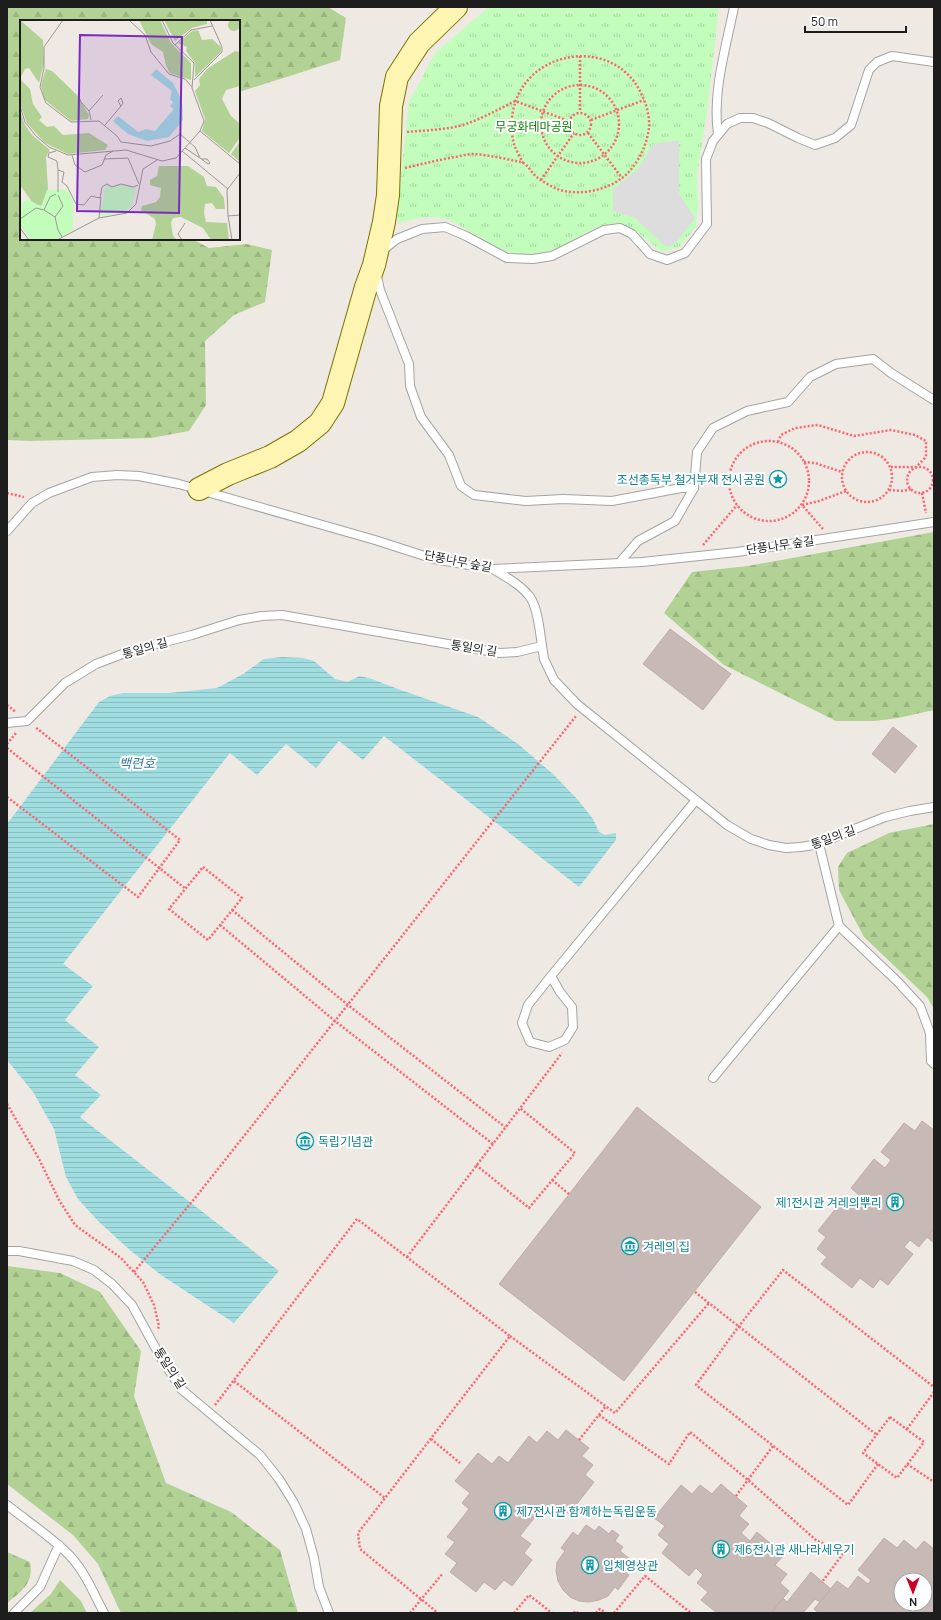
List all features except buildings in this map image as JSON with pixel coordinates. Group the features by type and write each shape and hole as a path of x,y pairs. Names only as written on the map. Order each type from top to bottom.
{"street":[{"path":"199,489 228,474 270,457 298,441 320,424 333,403 375,260 388,195 391,106 397,77 418,43 456,7"}],"lane":[{"path":"718,134 716,117 721,68 734,7"},
{"path":"694,488 681,488 612,501 563,499 526,501 474,496 467,491 461,486 449,455 421,416 410,386 409,364 380,290 375,260 397,239 422,229 445,228 466,236 507,258 533,259 552,256 604,230 620,228 632,234 650,254 667,260 685,253 707,224 706,159 713,141 727,124 740,118 753,118 815,144 835,138 851,125 860,102 868,70 877,62 892,56 934,62"},
{"path":"620,562 638,542 675,521 694,488 697,452 713,428 747,412 788,402 810,377 836,364 873,359 891,373 934,400"},
{"name":"단풍나무 숲길","path":"7,531 32,503 54,491 92,477 105,475 139,476 160,479 434,558 492,569 642,562 831,538 931,522"},
{"path":"492,569 507,577 531,598 536,611 542,646"},
{"name":"통일의 길","path":"7,723 27,721 65,683 96,664 133,650 262,616 282,615 499,653 517,652 542,646 544,660 554,680 582,708 727,825 750,839 769,845 786,848 819,844 885,817 934,807"},
{"path":"551,976 560,992 572,1007 573,1026 565,1040 549,1047 530,1042 522,1023 528,1005 551,976 696,800"},
{"path":"819,844 839,926 898,981 920,1006 930,1033 931,1061 934,1064"},
{"path":"713,1078 839,926"},
{"path":"7,1251 32,1253 73,1261 94,1270 112,1284 132,1305 152,1339"},
{"name":"통일의 길","path":"152,1339 161,1358 181,1389 260,1455 279,1479 294,1503 306,1529 314,1558 319,1587 329,1613"},
{"path":"7,1505 66,1551 78,1566 104,1613"},
{"path":"14,1613 40,1587 59,1546"}],"path":[{"path":"580,56 580,112"},
{"path":"580,56 603,59 622,69 637,85 644,100 646,104 649,126 645,147 635,166 622,178 600,190 578,192 557,189 541,180 524,163 514,144 511,122 515,101 525,82 541,68 560,58 580,56"},
{"path":"580,84 592,86 603,91 612,99 618,110 620,122 618,134 613,146 605,155 594,161 582,163 569,162 558,157 548,148 542,136 540,124 542,111 548,100 557,92 568,86 580,84"},
{"path":"591,120 644,100"},
{"path":"390,133 446,128 466,124 493,113 515,101 569,121"},
{"path":"580,112 587,114 591,120 592,127 588,133 581,135 574,133 570,128 569,121 573,115 580,112"},
{"path":"541,180 574,133"},
{"path":"588,133 622,178"},
{"path":"389,172 437,160 472,154 524,163"},
{"path":"778,442 781,435 795,428 818,425 854,436 891,430 915,435 926,441 926,457 916,467 912,469 908,477 908,485 914,491 922,493 926,492 932,486 933,477 929,469 925,467 916,467 891,467"},
{"path":"765,441 778,442 791,447 800,456 807,467 810,480 808,493 802,505 792,514 780,520 767,521 754,518 742,511 737,505 730,488 729,475 733,463 741,452 752,444 765,441"},
{"path":"873,452 880,455 891,467 893,475 892,483 884,496 877,500 869,502 860,501 852,498 846,492 842,472 849,459 856,454 873,452"},
{"path":"804,462 815,463 842,472"},
{"path":"889,490 903,491 911,488"},
{"path":"802,505 846,492"},
{"path":"922,493 931,522"},
{"path":"694,556 737,505"},
{"path":"802,505 831,538"},
{"path":"134,1272 195,1198 582,708"},
{"path":"7,748 186,888"},
{"path":"7,797 138,897 180,840 60,748"},
{"path":"203,867 242,898 208,940 169,909 186,888 203,867"},
{"path":"232,910 348,1005 505,1127"},
{"path":"220,925 335,1021 493,1144"},
{"path":"407,1256 562,1053"},
{"name":"통일의 길","path":"7,1104 39,1159 59,1200 74,1225 121,1258 143,1282 154,1305 159,1326 155,1336 152,1339"},
{"path":"476,1165 529,1208 575,1153 520,1108"},
{"path":"552,1180 569,1194"},
{"path":"209,1413 357,1219 510,1336 615,1413 709,1303"},
{"path":"878,1464 848,1505 696,1385 739,1326 783,1270 934,1387"},
{"path":"695,1292 877,1435"},
{"path":"438,1613 360,1549 358,1533 510,1336"},
{"path":"234,1381 385,1498"},
{"path":"907,1429 934,1392"},
{"path":"578,1440 606,1406"},
{"path":"599,1415 669,1464 690,1432 748,1480 816,1541 845,1551 822,1582"},
{"path":"890,1417 924,1442 896,1478 863,1453 877,1435 890,1417"},
{"path":"431,1439 460,1463"},
{"path":"736,1496 773,1446"},
{"path":"907,1464 934,1482"},
{"path":"410,1613 422,1600 442,1573"},
{"path":"614,1613 645,1576 691,1613"},
{"path":"514,1613 529,1595 552,1613"},
{"path":"596,1613 600,1609 606,1613"},
{"path":"574,1613 575,1611 578,1613"}],"green space":[{"path":"7,7 328,7 346,18 340,60 240,92 240,20 20,20 20,240 194,240 209,248 247,244 272,250 265,302 234,315 205,341 206,405 189,431 151,438 30,441 7,440"},
{"name":"무궁화테마공원","path":"489,7 719,7 707,112 697,175 698,206 696,227 678,248 662,252 644,237 625,225 608,224 590,230 554,250 539,253 519,254 510,253 491,245 464,228 446,219 428,217 398,223 397,215 409,102 435,53"},
{"path":"934,532 934,710 898,718 874,721 836,721 724,665 664,613 692,572 748,566"},
{"path":"934,824 934,1009 927,997 864,937 839,890 838,867 847,853 889,833"},
{"path":"7,1266 60,1273 100,1292 141,1351 134,1396 166,1483 231,1512 280,1550 298,1613 121,1613 98,1564 73,1535 7,1484"},
{"path":"7,1552 30,1562 31,1569 26,1586 7,1603"},
{"path":"60,1580 81,1601 87,1613 30,1613 51,1594"}],"shaded area":[{"path":"679,140 679,194 695,218 674,245 666,247 635,218 613,211 613,189 639,168 653,144"}],"water":[{"name":"백련호","path":"282,657 303,658 314,661 335,679 347,682 360,676 372,679 478,717 518,744 553,774 578,800 593,819 599,832 605,835 616,833 616,840 579,887 384,736 363,760 339,741 316,768 286,744 257,775 230,753 63,964 93,986 65,1020 99,1047 75,1075 101,1095 80,1117 279,1271 234,1323 161,1275 131,1251 99,1222 78,1199 66,1177 54,1129 33,1092 7,1060 7,824 99,702 110,696 123,693 169,693 217,688 243,674 264,659"}],"place":[{"name":"조선총독부 철거부재 전시공원","path":"778,479"},
{"name":"독립기념관","path":"305,1141"},
{"name":"제1전시관 겨레의뿌리","path":"895,1202"},
{"name":"겨레의 집","path":"630,1246"},
{"name":"제7전시관 함께하는독립운동","path":"503,1511"},
{"name":"제6전시관 새나라세우기","path":"721,1549"},
{"name":"입체영상관","path":"590,1565"}]}
